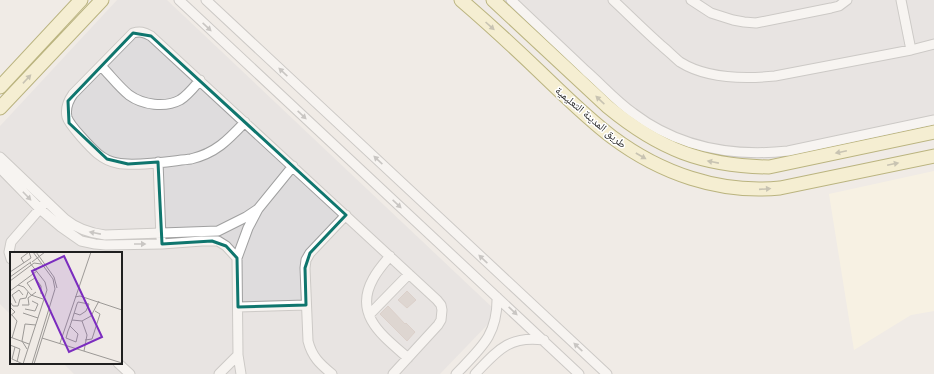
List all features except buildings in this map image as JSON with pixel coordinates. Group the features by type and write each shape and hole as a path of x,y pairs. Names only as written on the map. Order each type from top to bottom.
{"street":[{"path":"0,87 81,0"},
{"path":"0,108 102,0"},
{"path":"179,0 579,374"},
{"path":"206,0 607,374"},
{"name":"طريق المدينة التعليمية","path":"461,0 584,114 612,137 640,156 656,164 707,184 761,190 780,188 934,156"},
{"name":"طريق المدينة التعليمية","path":"493,0 608,107 626,121 661,143 706,161 748,167 769,167 934,132"},
{"path":"511,0 632,112 648,124 665,133 698,146 735,152 775,152 792,150 934,120"},
{"path":"613,0 680,62 717,75 736,78 775,76 911,50 934,44"},
{"path":"691,0 706,10 722,17 756,23 839,6 847,0"},
{"path":"901,0 911,50"},
{"path":"245,122 226,141 210,153 190,159 128,164 117,163 98,154 69,123 66,116 66,108 68,101 73,94 132,33 145,32 151,36 200,80 346,215 441,305 442,315 438,325 393,374"},
{"path":"101,66 129,95 147,103 156,104 174,102 188,94 200,80"},
{"path":"0,157 73,226 94,234 105,235 218,231 246,217 258,209"},
{"path":"158,162 162,244"},
{"path":"241,374 238,355 238,258 246,232 258,209 293,166"},
{"path":"0,168 40,209 80,241 106,245 218,241 226,246 238,258"},
{"path":"10,256 9,252 11,242 46,201"},
{"path":"332,374 317,362 310,349 308,341 305,268 306,260 310,253 346,215"},
{"path":"390,256 374,277 367,295 367,305 369,315 377,330 408,358"},
{"path":"369,315 409,274"},
{"path":"456,374 484,344 490,334 495,322 497,297"},
{"path":"238,308 306,305"},
{"path":"475,374 498,350 506,345 524,339 544,340"},
{"path":"219,374 238,355"},
{"path":"119,364 130,374"}],"highlighted area":[{"path":"133,33 151,36 346,215 310,253 305,268 306,305 238,307 237,258 226,246 212,241 162,244 158,162 128,164 107,159 69,123 68,101"}],"shaded area":[{"path":"117,0 167,0 494,309 494,318 440,374 74,374 64,364 122,364 122,252 10,252 10,314 0,304 0,126"},
{"path":"504,0 934,0 934,125 770,159 735,159 701,153 668,141 638,124"},
{"path":"934,171 934,311 911,315 854,350 829,194"}]}
